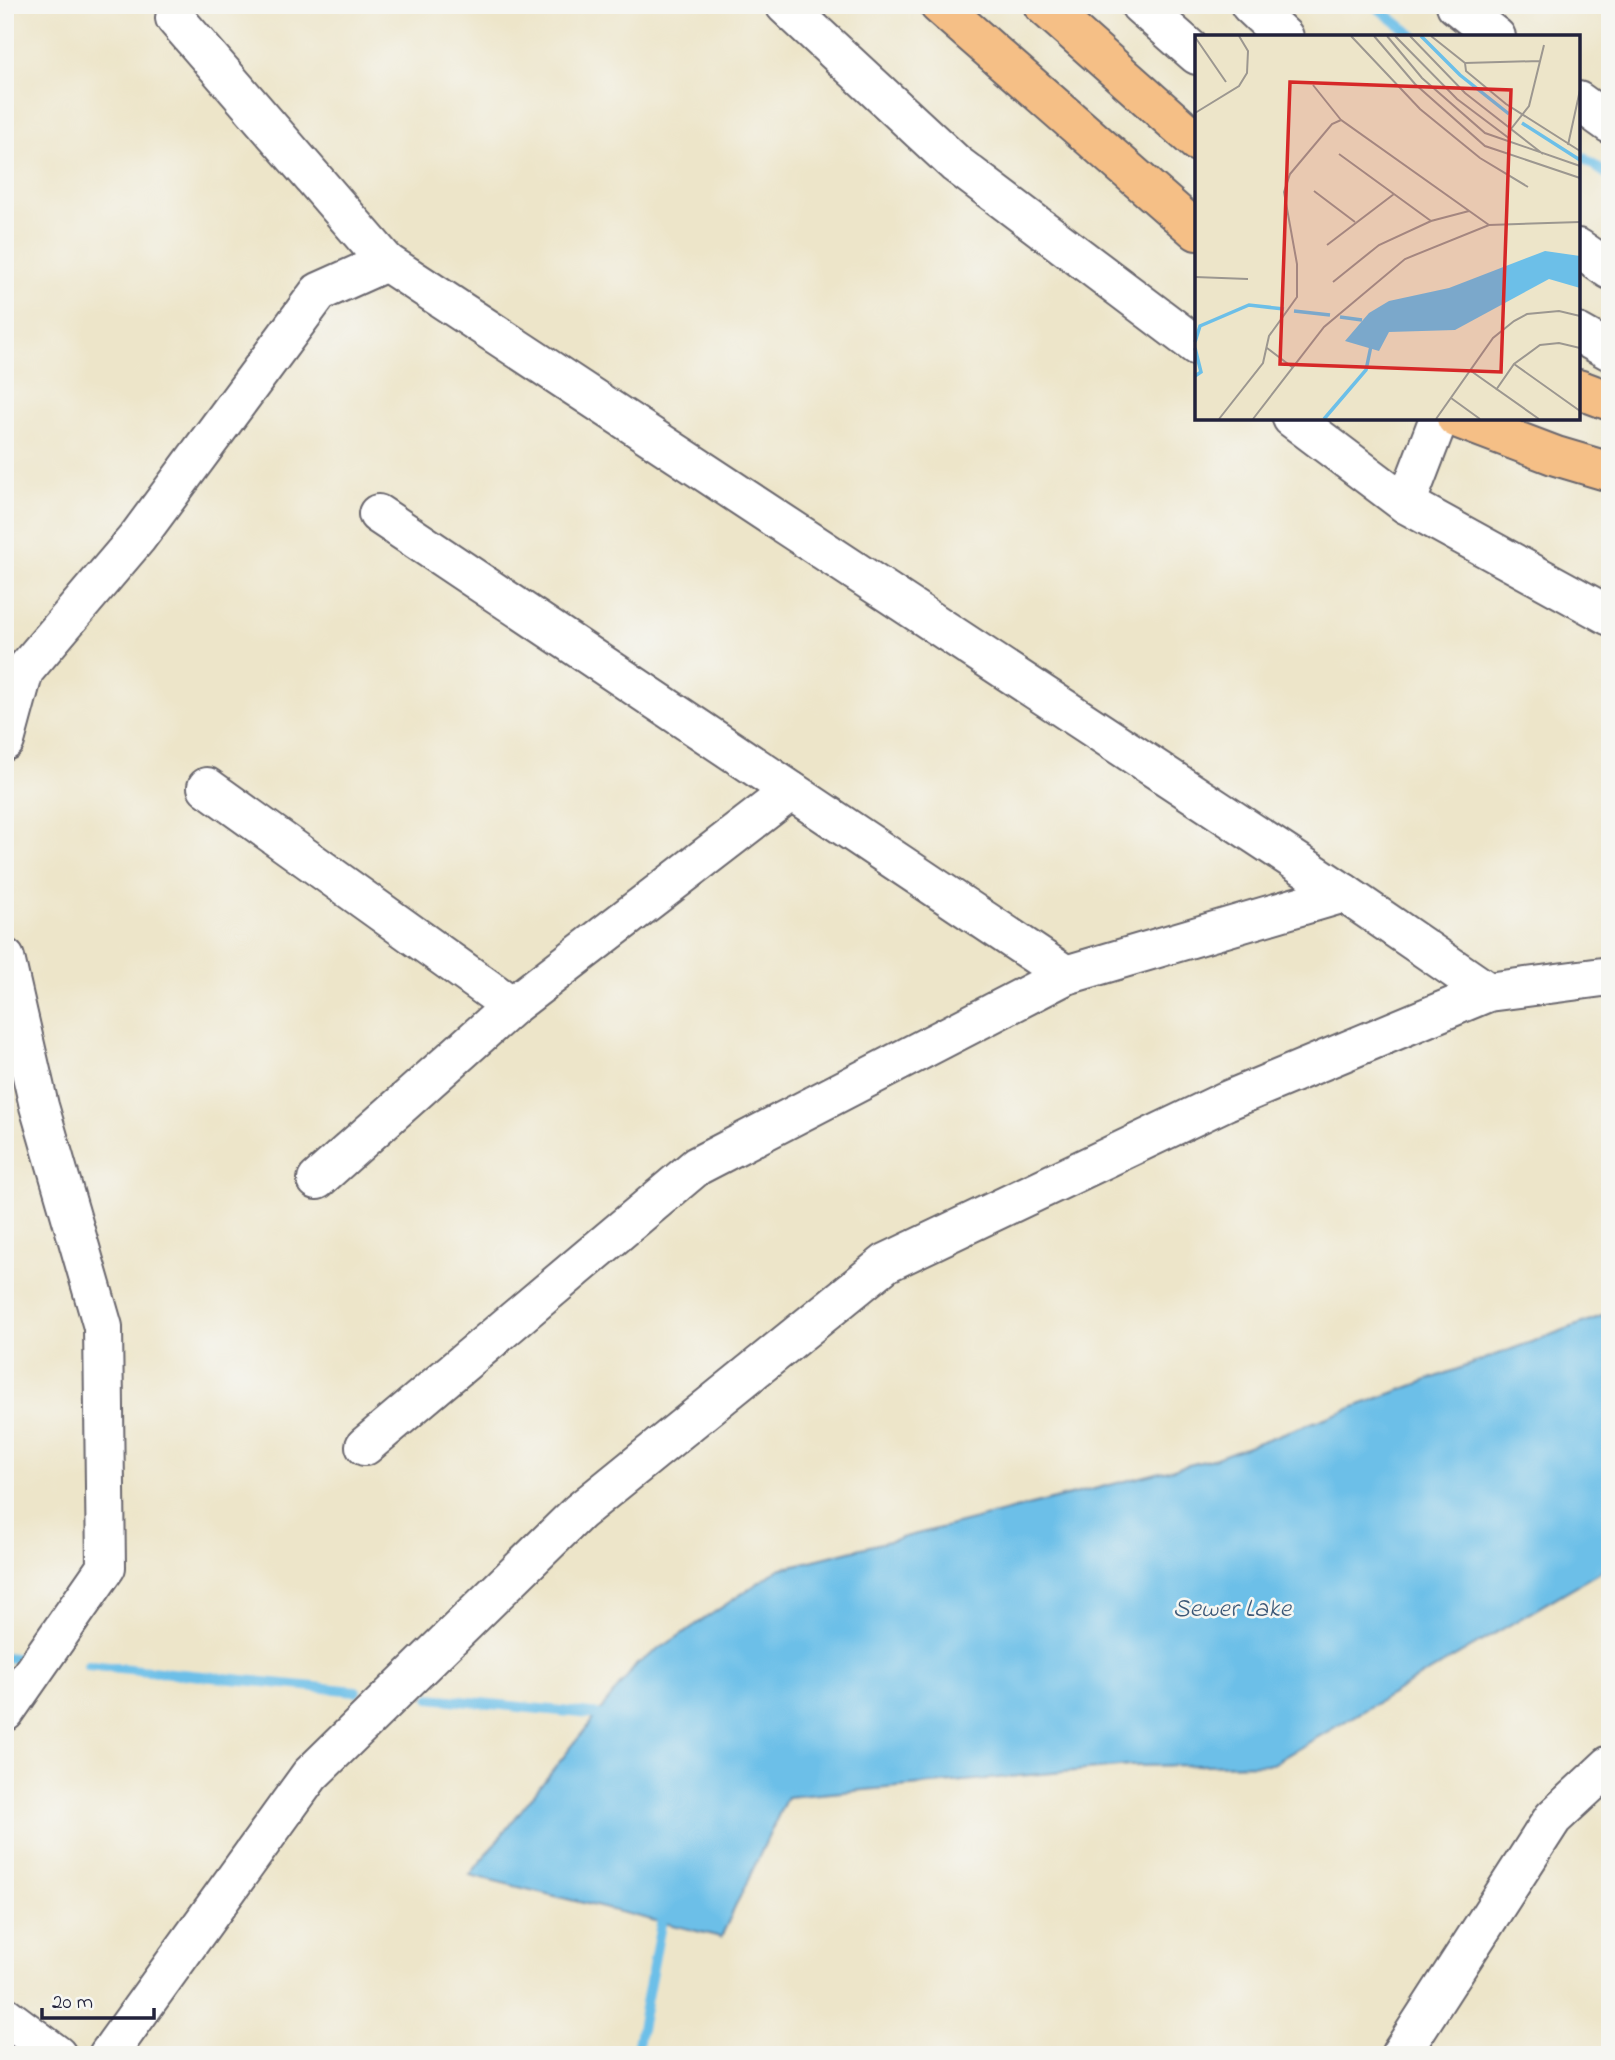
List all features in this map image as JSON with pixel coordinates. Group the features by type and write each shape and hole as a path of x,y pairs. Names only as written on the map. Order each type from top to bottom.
{"main road":[{"path":"939,5 1195,229"},
{"path":"1043,5 1195,140"},
{"path":"1580,390 1610,401"},
{"path":"1461,420 1556,456 1610,472"}],"street":[{"path":"785,5 956,164 1195,344"},
{"path":"1140,5 1195,53"},
{"path":"1251,5 1282,35"},
{"path":"1456,5 1494,35"},
{"path":"175,18 386,262 1344,893 1488,992"},
{"path":"1580,102 1610,124"},
{"path":"1580,249 1610,270"},
{"path":"5,741 24,671 137,538 319,292 386,262"},
{"path":"1580,333 1610,351"},
{"path":"1295,420 1406,504 1610,616"},
{"path":"1406,504 1438,420"},
{"path":"378,514 1066,975"},
{"path":"207,787 512,1006"},
{"path":"317,1180 512,1006 791,791"},
{"path":"365,1446 697,1166 1066,975 1344,893"},
{"path":"5,958 39,1106 103,1327 106,1567 5,1712"},
{"path":"108,2055 310,1775 579,1512 886,1263 1226,1101 1488,992 1610,976"},
{"path":"1400,2055 1553,1818 1610,1765"},
{"path":"5,2016 57,2055"}],"water":[{"name":"Sewer Lake","path":"1610,1313 1610,1566 1272,1764 1130,1766 787,1797 721,1937 470,1875 637,1664 779,1569 1216,1458"}],"waterway":[{"path":"1374,5 1412,35"},
{"path":"1580,155 1609,176"},
{"path":"5,1657 23,1659"},
{"path":"88,1665 356,1691"},
{"path":"430,1698 611,1716"},
{"path":"636,2055 664,1909"}]}
